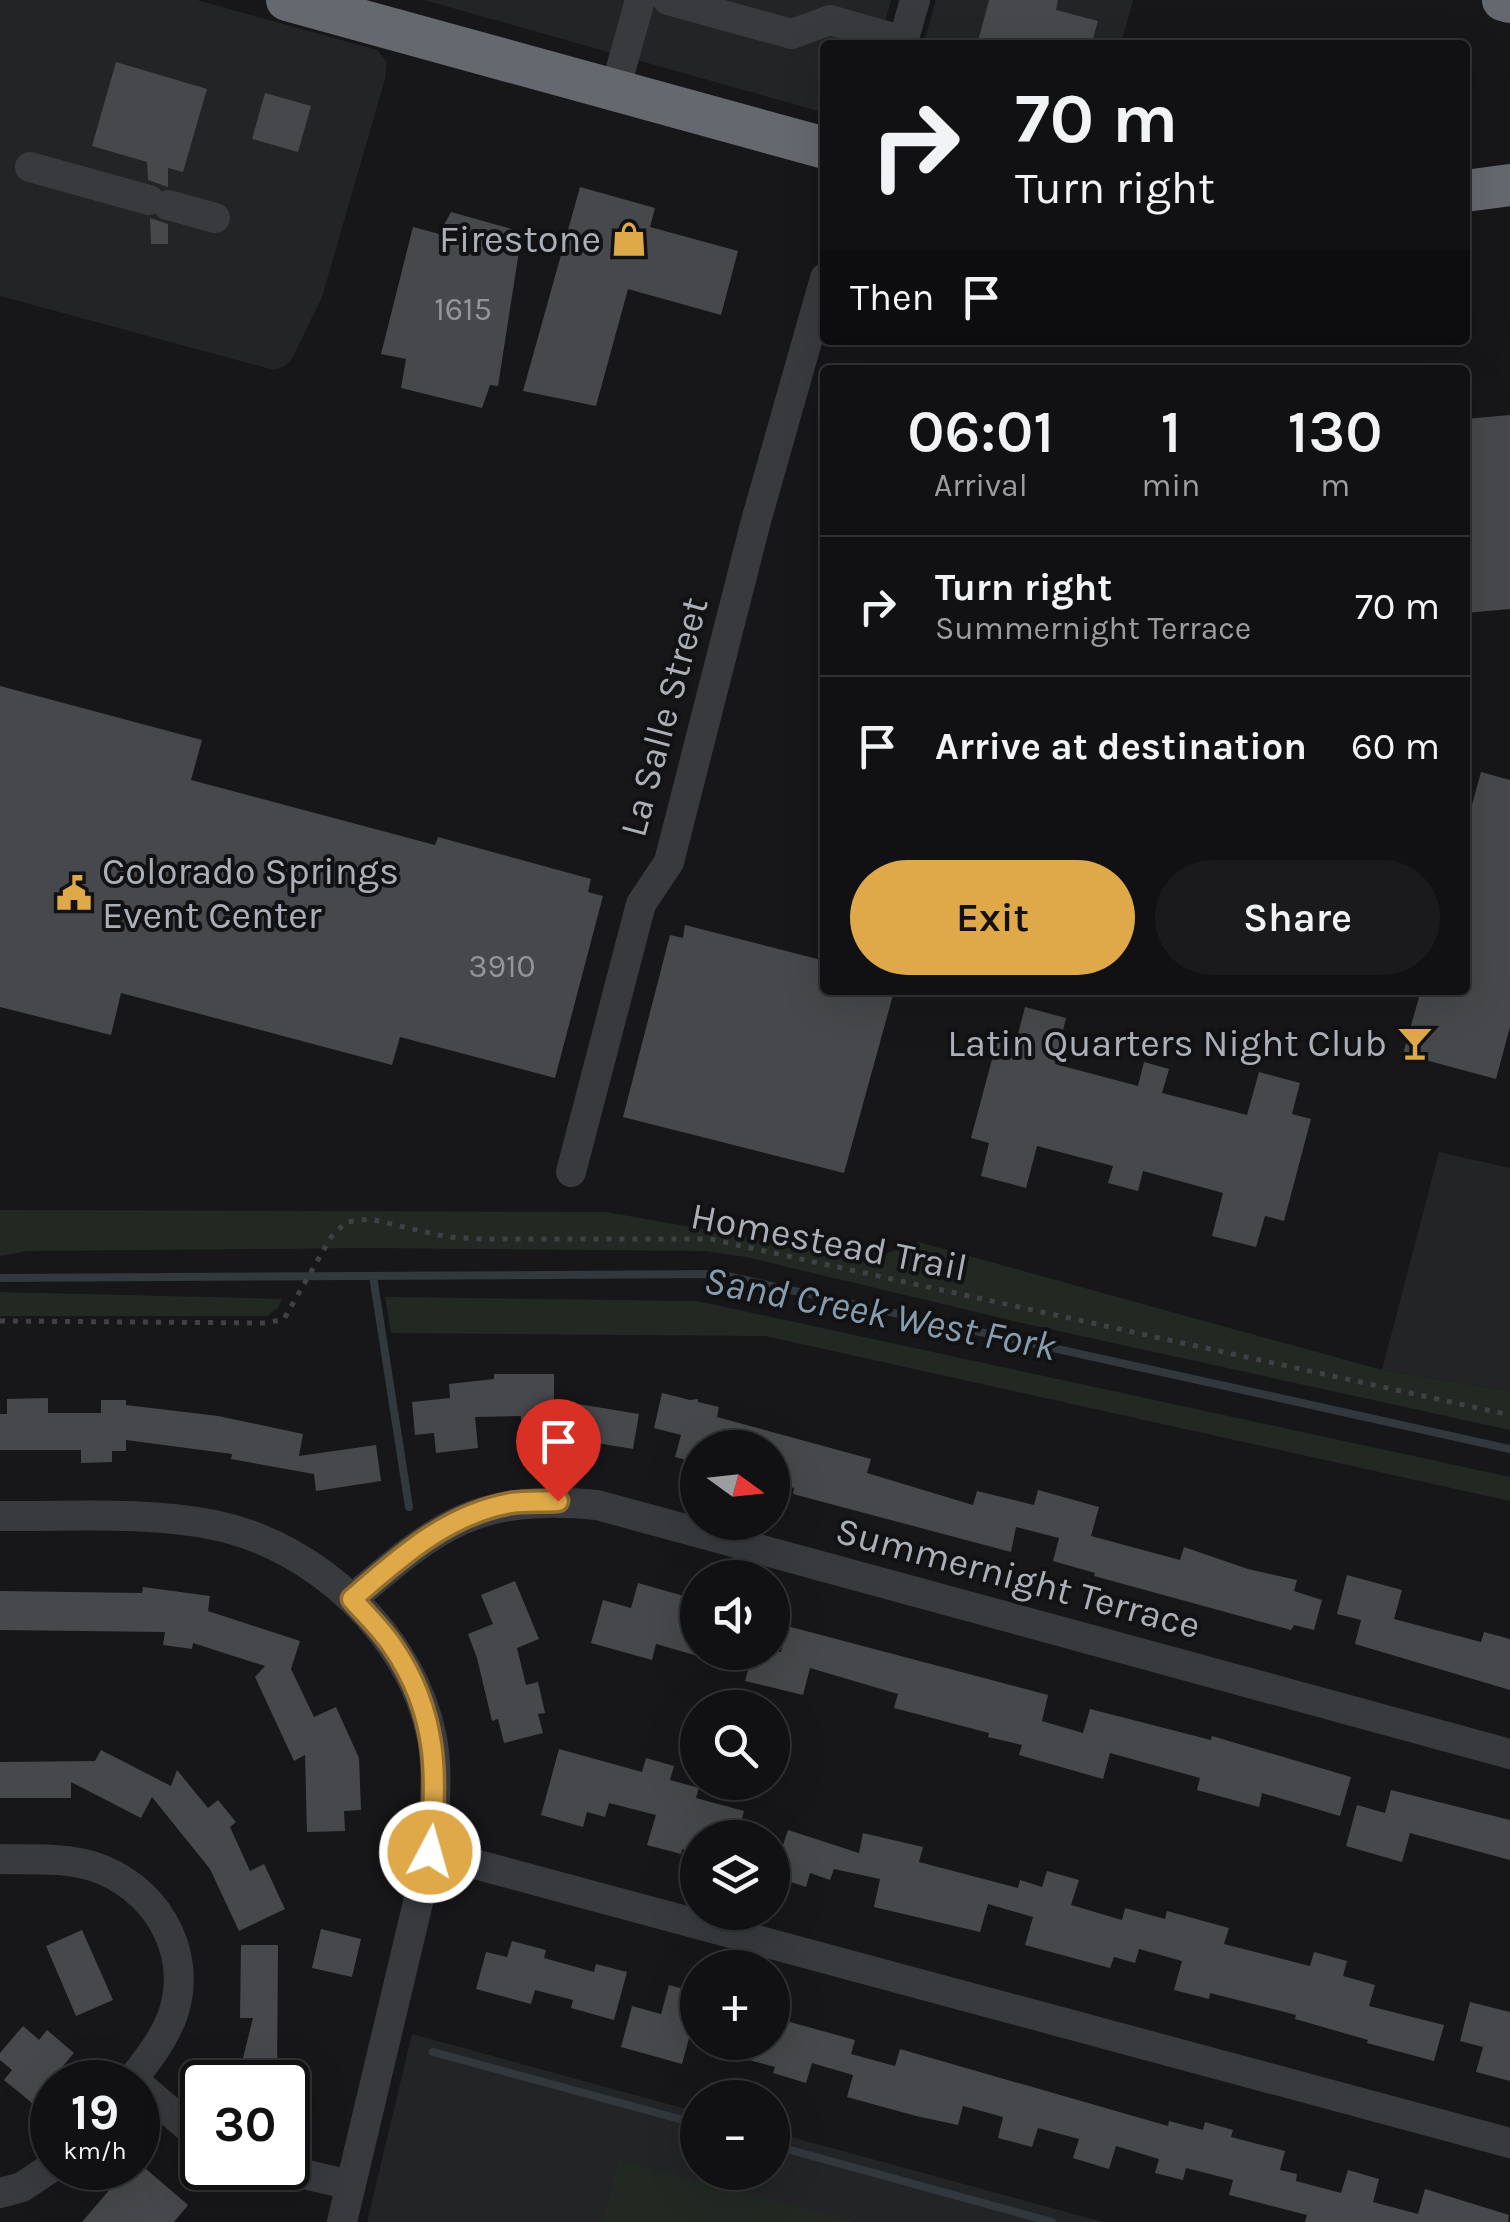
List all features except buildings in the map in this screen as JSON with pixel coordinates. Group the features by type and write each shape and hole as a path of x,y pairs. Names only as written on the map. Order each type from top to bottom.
{"highway":[{"path":"309,3 820,147"},
{"path":"1470,190 1510,185"}],"street":[{"path":"616,90 640,0"},
{"path":"904,40 916,0"},
{"path":"687,3 776,14 792,34 832,10 897,40"},
{"path":"30,166 216,218"},
{"name":"La Salle Street","path":"572,1172 642,904 669,862 756,521 820,296"},
{"name":"Summernight Terrace","path":"352,1599 420,1541 461,1519 510,1503 597,1504 1510,1754"},
{"path":"0,1516 158,1518 216,1525 260,1539 306,1563 352,1599 393,1646 417,1690 432,1738 436,1792 430,1852 342,2222"},
{"path":"430,1852 1510,2143"},
{"path":"0,1860 64,1860 90,1865 133,1887 163,1921 174,1943 180,1969 179,1990 164,2036 148,2060"},
{"path":"160,2104 180,2121"},
{"path":"310,2175 351,2184"},
{"path":"0,2193 30,2182"}],"path":[{"name":"Homestead Trail","path":"0,1322 284,1319 331,1237 346,1222 370,1220 446,1237 481,1239 710,1240 1510,1415"}],"shaded area":[{"path":"0,0 197,0 377,50 387,62 322,297 285,366 274,370 0,296"},
{"path":"424,0 891,0 880,40 820,40 820,112"},
{"path":"936,0 1133,0 1122,40 924,40"},
{"path":"1439,1152 1510,1168 1510,1391 1382,1370"},
{"path":"0,1210 606,1212 871,1259 918,1242 1382,1370 1510,1391 1510,1430 1022,1323 746,1257 704,1251 369,1248 27,1251 0,1256"},
{"path":"0,1292 282,1299 267,1316 0,1316"},
{"path":"385,1297 697,1301 1510,1477 1510,1501 765,1336 391,1333"},
{"path":"412,2034 680,2107 680,2190 790,2190 790,2137 1103,2222 367,2222"},
{"path":"619,2160 680,2176 680,2190 733,2190 855,2222 603,2222"}],"waterway":[{"name":"Sand Creek West Fork","path":"0,1278 718,1274 1510,1449"},
{"path":"373,1276 409,1507"},
{"path":"433,2052 680,2119"},
{"path":"790,2150 1052,2222"}],"place":[{"name":"Firestone","path":"629,239"},
{"name":"Colorado Springs Event Center","path":"74,893"},
{"name":"Latin Quarters Night Club","path":"1415,1043"}],"route":[{"path":"430,1852 436,1792 432,1738 417,1690 393,1646 352,1599 420,1541 461,1519 510,1503 558,1501"}]}
